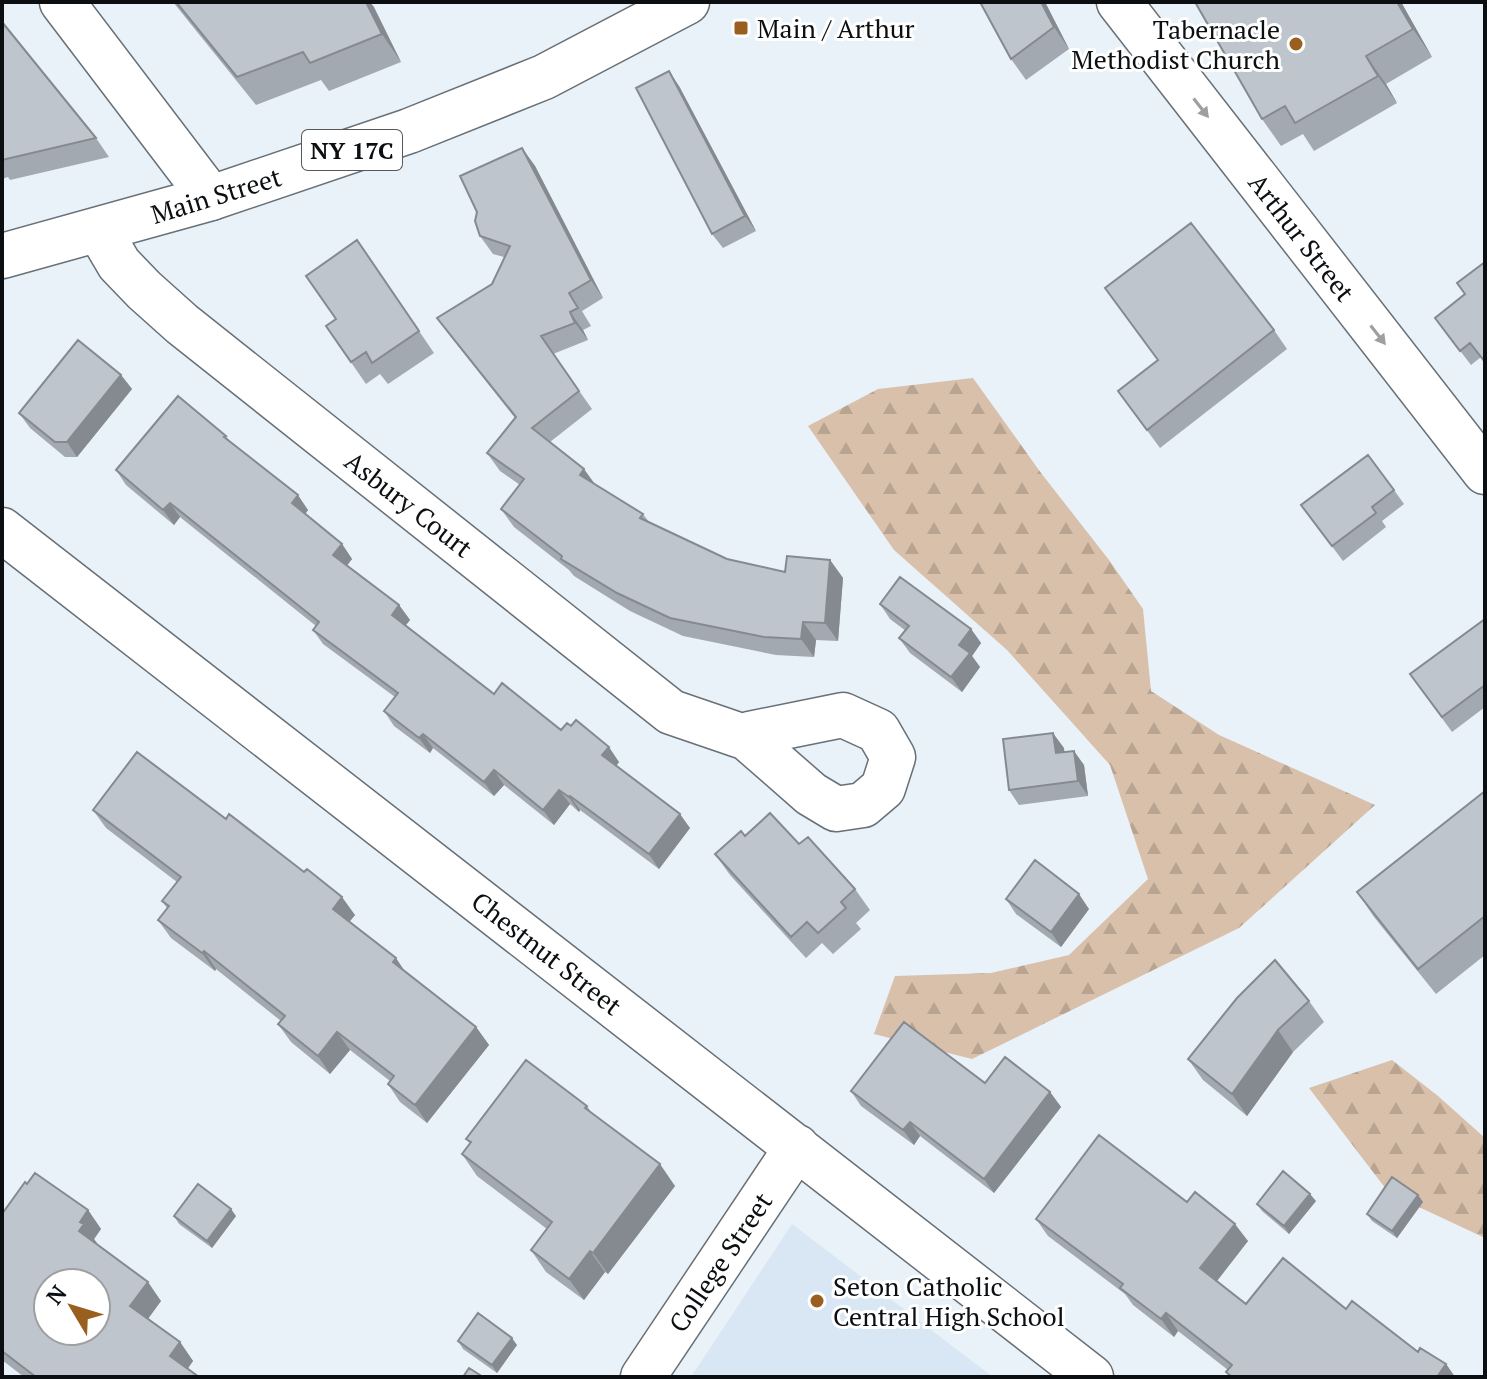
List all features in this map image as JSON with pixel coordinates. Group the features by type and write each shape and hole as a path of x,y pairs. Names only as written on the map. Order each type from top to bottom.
{"street":[{"path":"62,2 211,198"},
{"name":"Main Street","path":"2,256 211,198 409,131 544,77 687,2"},
{"name":"Arthur Street","path":"1119,2 1485,472"},
{"name":"Asbury Court","path":"99,230 119,264 182,324 671,712 747,738"},
{"name":"Chestnut Street","path":"2,530 1091,1377"},
{"name":"College Street","path":"643,1377 797,1147"}],"shaded area":[{"name":"Seton Catholic Central High School","path":"792,1224 993,1377 691,1377"}],"green space":[{"path":"973,378 1143,609 1151,691 1219,735 1375,805 1239,928 972,1059 874,1034 895,976 991,973 1069,955 1148,879 1110,765 1007,650 894,550 808,426 878,389"},
{"path":"1392,1060 1485,1138 1485,1238 1389,1193 1309,1088"}],"building":[{"path":"176,2 366,2 382,34 310,63 303,52 237,77"},
{"path":"980,2 1041,2 1054,27 1011,59"},
{"path":"1195,2 1397,2 1413,29 1366,56 1378,76 1295,123 1285,106 1262,119"},
{"path":"2,22 96,138 2,160"},
{"path":"669,71 745,216 712,234 636,88"},
{"path":"522,148 591,280 569,293 578,308 570,312 575,323 541,336 579,391 532,428 584,469 580,475 643,514 640,518 727,559 785,572 787,556 830,560 825,623 803,622 801,639 764,637 670,618 617,593 561,559 562,556 501,509 524,479 487,453 516,417 437,318 492,284 510,246 480,236 475,221 477,212 460,176"},
{"path":"1191,223 1274,330 1147,430 1118,391 1158,360 1105,288"},
{"path":"357,240 419,331 372,363 366,352 351,362 326,326 336,319 306,276"},
{"path":"1485,262 1485,362 1470,343 1460,351 1435,318 1465,294 1457,283"},
{"path":"78,340 121,375 67,442 55,442 19,413"},
{"path":"178,396 298,495 292,503 342,544 333,555 399,605 392,615 494,694 502,683 561,730 567,723 571,726 576,720 609,747 602,755 680,814 649,854 559,790 543,810 494,770 484,782 423,734 419,738 384,711 398,693 313,630 319,622 170,503 163,510 116,470"},
{"path":"1368,455 1394,490 1372,507 1376,513 1332,546 1301,505"},
{"path":"900,577 971,629 959,645 970,653 951,677 899,638 909,626 880,604"},
{"path":"1485,619 1485,685 1442,717 1410,674"},
{"path":"1053,733 1056,753 1074,751 1078,781 1009,790 1003,739"},
{"path":"137,752 226,819 229,814 342,897 333,909 396,958 393,962 476,1027 415,1105 388,1084 394,1076 337,1032 318,1056 278,1024 285,1016 204,951 202,953 158,920 169,906 162,901 181,877 93,810"},
{"path":"1485,791 1485,916 1418,969 1357,892"},
{"path":"770,813 799,844 808,837 855,889 841,902 846,908 818,933 807,922 791,937 715,854 741,831 745,836"},
{"path":"1035,860 1079,894 1051,932 1006,899"},
{"path":"1275,960 1309,1001 1278,1030 1232,1094 1188,1059 1237,998"},
{"path":"904,1022 985,1083 1005,1057 1050,1092 984,1179 910,1122 903,1130 851,1091"},
{"path":"526,1060 660,1164 593,1253 590,1251 569,1279 531,1250 552,1222 462,1154 471,1142 466,1139"},
{"path":"1099,1135 1187,1202 1195,1192 1235,1224 1200,1268 1246,1304 1283,1258 1346,1309 1352,1301 1418,1352 1420,1348 1446,1364 1437,1377 1232,1377 1226,1372 1232,1365 1166,1313 1161,1319 1120,1288 1123,1284 1036,1219"},
{"path":"1283,1171 1310,1194 1284,1226 1257,1204"},
{"path":"35,1173 88,1210 80,1222 84,1224 79,1231 148,1282 130,1306 180,1342 170,1356 199,1377 36,1377 2,1351 2,1214 25,1182 27,1184"},
{"path":"1392,1177 1418,1195 1392,1231 1367,1214"},
{"path":"198,1184 231,1209 207,1241 174,1216"},
{"path":"478,1313 512,1338 492,1365 458,1341"},
{"path":"469,1368 483,1377 463,1377"}],"place":[{"name":"Main / Arthur","path":"741,28"},
{"name":"Tabernacle Methodist Church","path":"1296,44"},
{"name":"Seton Catholic Central High School","path":"817,1301"}]}
